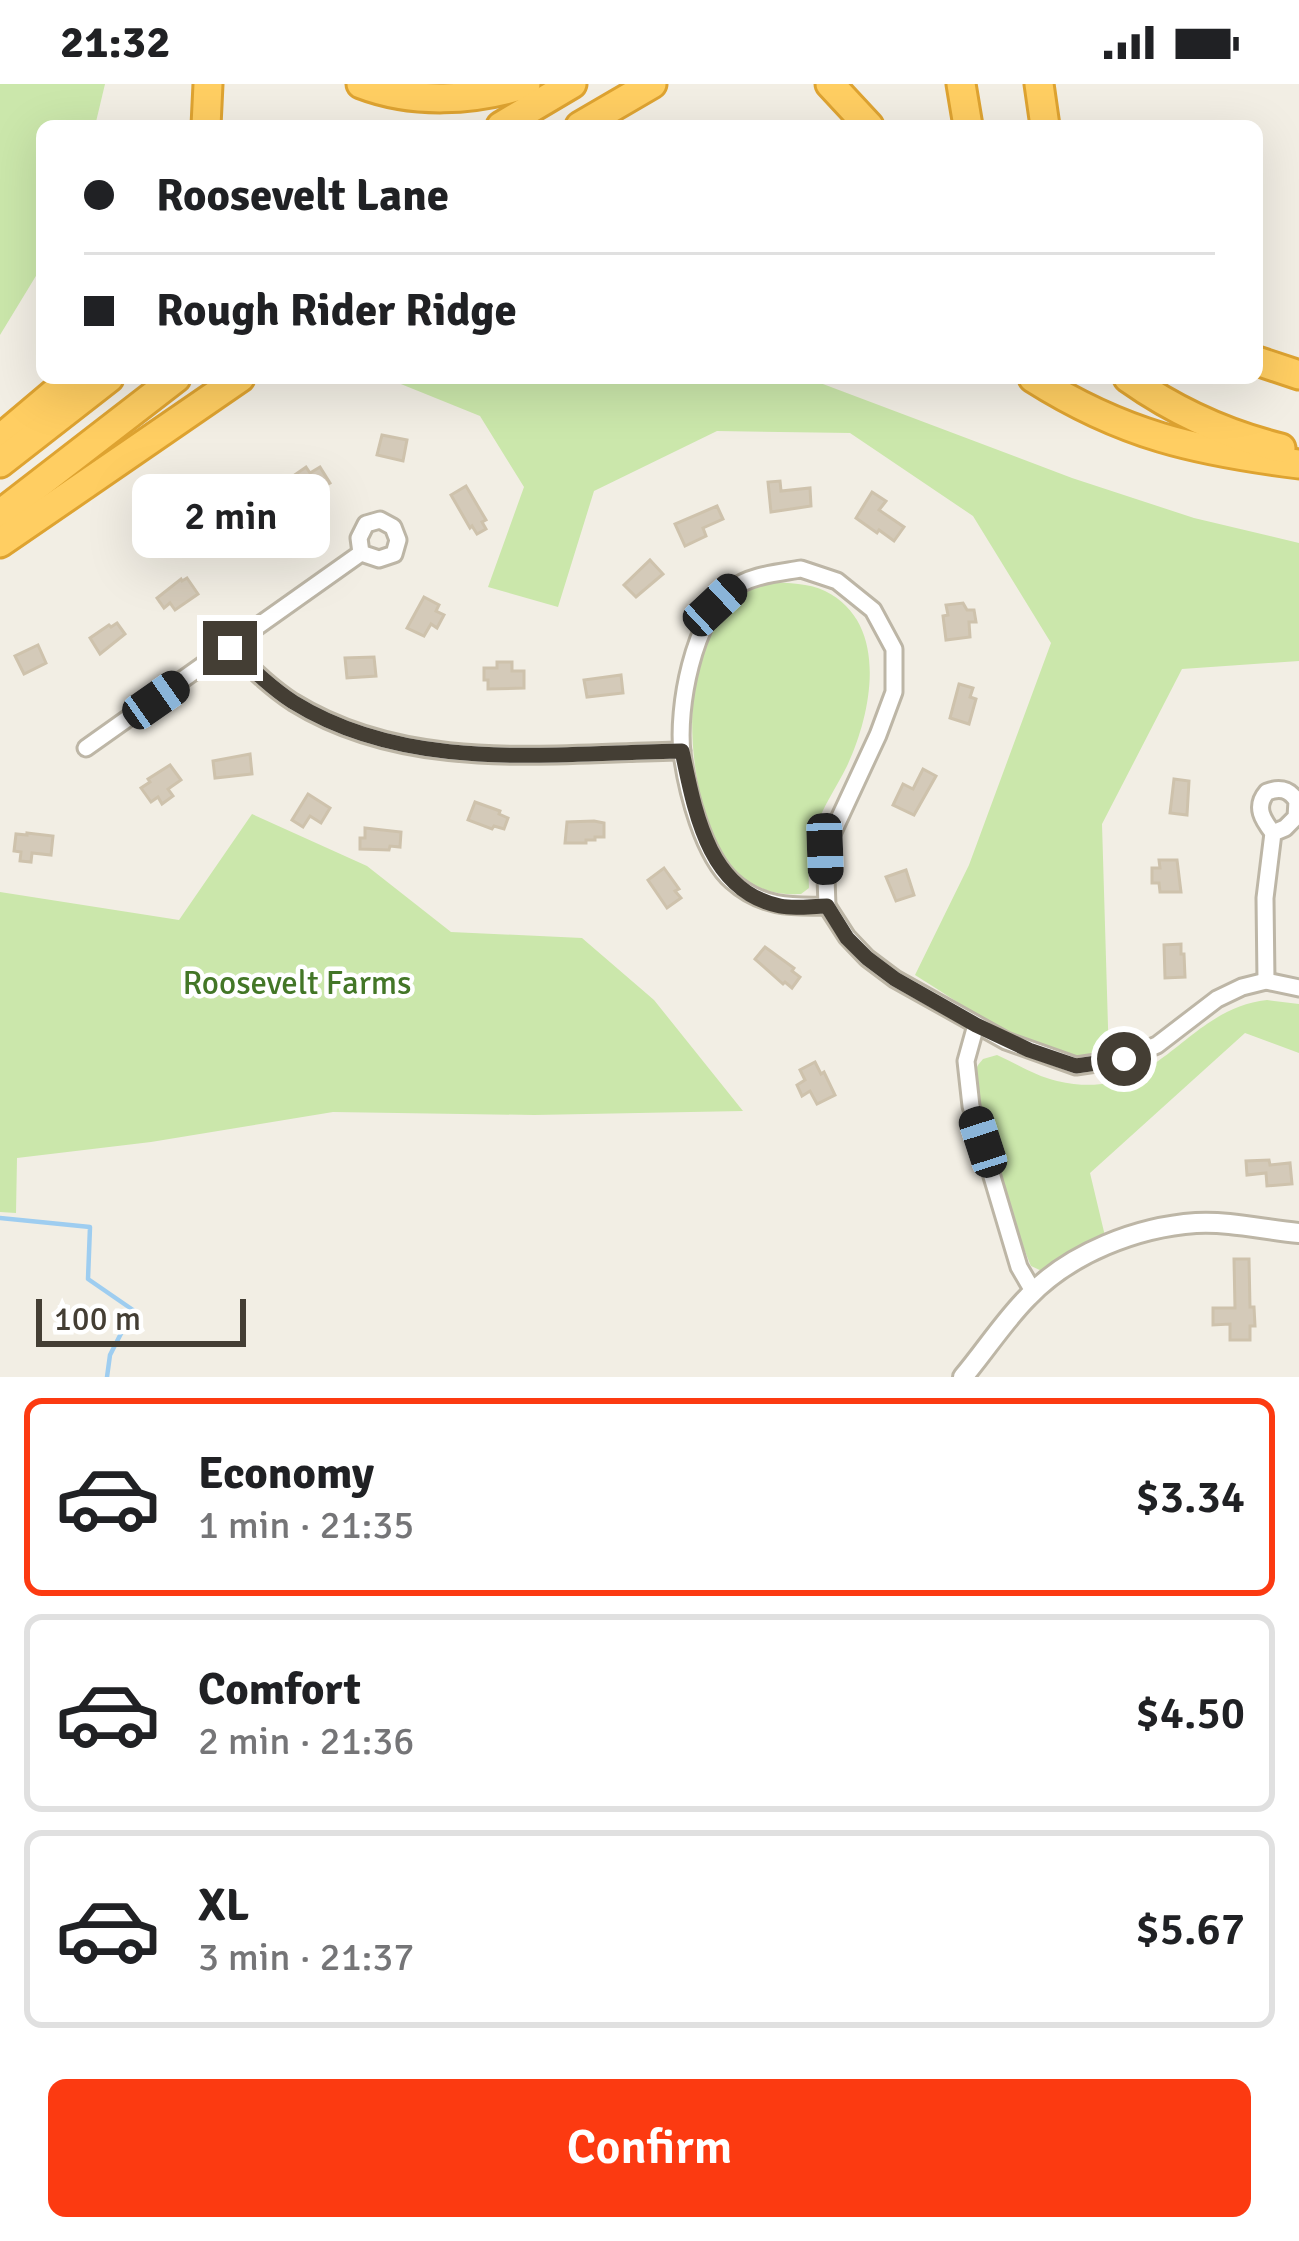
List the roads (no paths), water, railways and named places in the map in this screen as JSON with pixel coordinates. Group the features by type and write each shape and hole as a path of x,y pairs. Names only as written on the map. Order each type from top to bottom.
{"highway":[{"path":"206,120 208,84"},
{"path":"361,84 394,94 445,98 526,84"},
{"path":"511,120 572,84"},
{"path":"590,120 652,84"},
{"path":"813,84 845,120"},
{"path":"830,84 863,120"},
{"path":"961,84 967,120"},
{"path":"1039,84 1044,120"},
{"path":"1263,345 1299,356"},
{"path":"1263,363 1299,375"},
{"path":"0,439 65,384"},
{"path":"0,463 101,384"},
{"path":"0,514 168,384"},
{"path":"0,543 231,384"},
{"path":"1044,384 1093,413 1157,439 1299,464"},
{"path":"1137,384 1215,428 1299,451"}],"street":[{"path":"86,748 361,553"},
{"path":"827,906 785,908 760,900 730,879 712,856 701,829 682,751 692,653 715,605 735,586 801,569 837,581 873,610 894,649 894,692 825,849 827,906 847,938 867,958 976,1025 1076,1066 1124,1059 1157,1045 1242,986 1266,981 1299,988"},
{"path":"230,648 292,701 349,730 408,747 456,754 682,751"},
{"path":"1266,981 1264,898 1273,833"},
{"path":"976,1025 966,1060 971,1106 1019,1268 1033,1291"},
{"path":"963,1377 1033,1291 1069,1264 1114,1242 1198,1223 1299,1233"}],"waterway":[{"path":"0,1218 90,1227 88,1279 133,1310 110,1355 107,1377"}],"park label":[{"name":"Roosevelt Farms","path":"297,983"}]}
